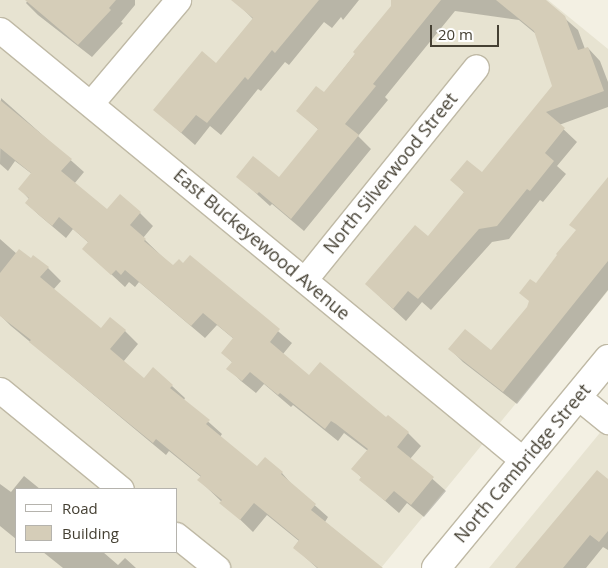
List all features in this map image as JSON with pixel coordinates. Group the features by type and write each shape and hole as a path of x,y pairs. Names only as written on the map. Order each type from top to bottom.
{"street":[{"path":"91,103 178,0"},
{"name":"East Buckeyewood Avenue","path":"0,30 523,460"},
{"name":"North Silverwood Street","path":"305,279 476,68"},
{"name":"North Cambridge Street","path":"436,568 608,359"},
{"path":"0,390 120,488"},
{"path":"577,396 608,421"},
{"path":"178,537 217,568"}],"shaded area":[{"path":"0,0 548,0 608,49 608,291 381,568 0,568"},
{"path":"608,423 608,568 489,568"}],"building":[{"path":"25,0 116,0 109,8 111,10 78,45"},
{"path":"231,0 319,0 275,53 272,50 248,80 245,77 207,123 196,115 181,133 153,110 202,51 216,63 253,18"},
{"path":"391,0 441,0 373,84 376,86 345,124 359,135 291,219 259,192 257,194 236,177 253,156 279,177 318,129 296,111 316,86 324,92 355,54 353,52 391,6"},
{"path":"496,0 546,0 565,16 578,50 588,47 604,91 546,112 565,128 545,153 554,161 530,191 527,189 497,226 479,229 418,299 408,291 393,309 365,284 415,225 428,236 464,192 450,180 467,160 482,172 552,86 534,31"},
{"path":"0,100 72,159 61,171 107,209 120,194 141,212 130,225 146,239 144,241 173,265 179,259 183,263 190,255 280,329 270,342 309,375 320,362 386,417 388,415 409,432 397,447 434,477 411,505 394,491 385,501 359,480 361,477 351,469 368,449 336,424 331,421 325,429 250,372 242,381 226,369 232,362 221,353 233,338 203,313 191,326 125,270 121,275 116,270 111,275 82,249 88,242 59,217 52,226 25,203 29,198 18,189 31,173 0,148"},
{"path":"608,177 608,261 503,392 448,349 465,329 491,350 527,307 529,301 519,293 530,279 536,283 556,254 576,230 569,225"},
{"path":"19,249 31,258 33,255 49,267 40,277 101,328 110,317 126,330 110,349 144,378 153,367 173,385 170,388 210,420 206,424 257,466 265,457 283,472 281,474 316,504 311,510 383,568 318,568 293,548 299,540 254,503 240,520 219,503 222,500 197,480 201,476 156,439 153,443 29,342 31,340 0,316 0,273"},
{"path":"597,470 608,479 608,531 599,542 590,535 563,568 515,568"}]}
